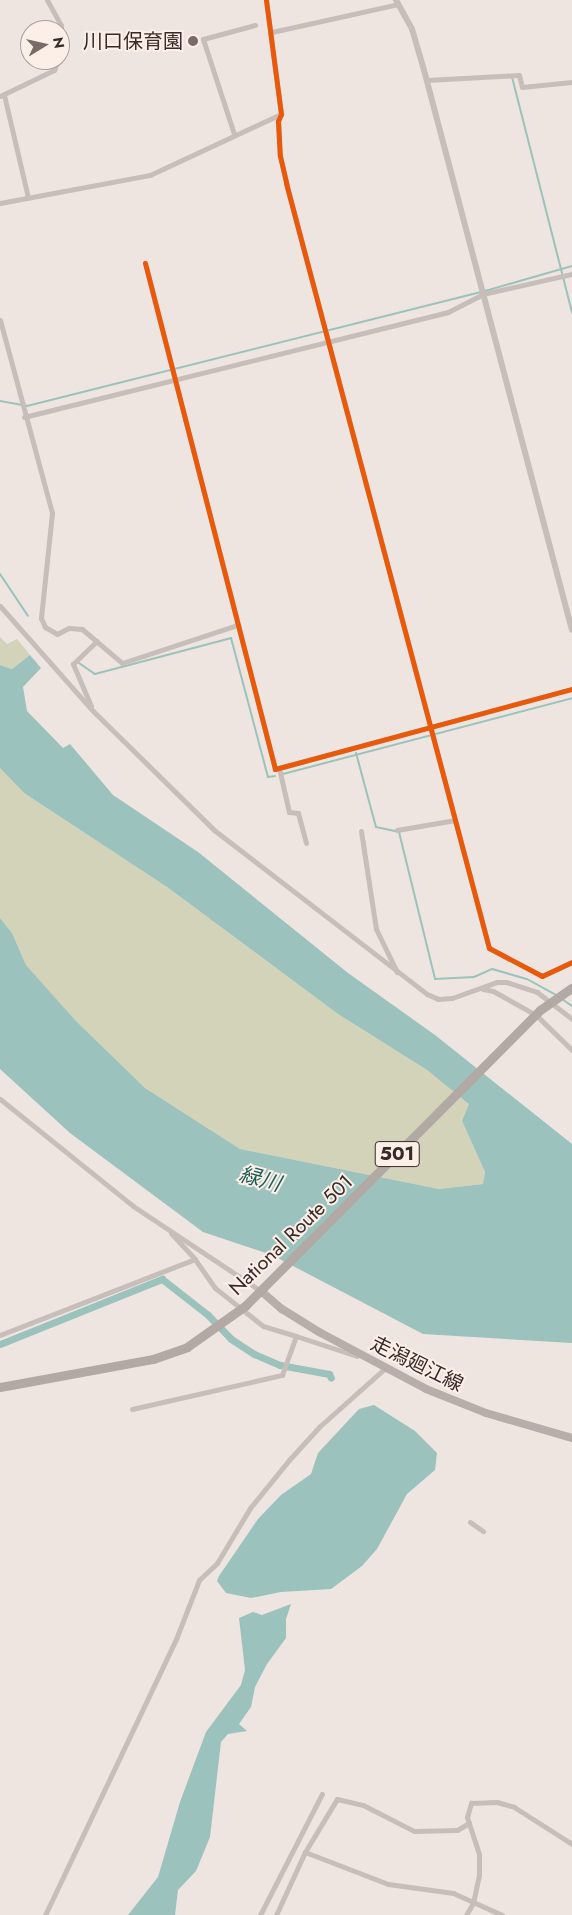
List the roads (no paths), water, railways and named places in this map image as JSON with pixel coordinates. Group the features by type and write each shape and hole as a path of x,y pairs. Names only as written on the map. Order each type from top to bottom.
{"highway":[{"name":"National Route 501","path":"0,1387 153,1359 186,1347 245,1306 535,1016 572,988"}],"main road":[{"name":"走潟廻江線","path":"262,1289 282,1309 384,1369 486,1413 572,1438"}],"street":[{"path":"47,0 58,20"},
{"path":"266,0 272,32 281,114 278,121 280,156 489,948 542,976 572,962"},
{"path":"272,32 396,2 412,29 572,630"},
{"path":"234,134 203,39 255,25"},
{"path":"28,197 2,95 54,70"},
{"path":"427,80 519,76 522,87 572,82"},
{"path":"0,203 150,175 234,134 281,114"},
{"path":"144,263 275,769 572,689"},
{"path":"24,417 448,312 483,294 572,274"},
{"path":"0,320 24,417 52,513 41,618 52,634 69,628 82,629 122,663 237,625"},
{"path":"0,606 93,711 214,830 398,973 438,999 483,989 497,982 537,992 572,1019"},
{"path":"93,711 73,664 97,641"},
{"path":"279,768 289,812 298,813 306,843"},
{"path":"397,830 455,820"},
{"path":"361,831 376,929 398,973"},
{"path":"483,989 493,991 535,1016 572,1050"},
{"path":"0,1099 171,1233 195,1259 214,1288 263,1326 366,1358"},
{"path":"171,1233 188,1241 262,1289"},
{"path":"0,1335 195,1259"},
{"path":"132,1410 282,1374 296,1336"},
{"path":"45,1915 176,1639 199,1580 217,1563 250,1508 289,1460 319,1427 384,1369"},
{"path":"470,1522 483,1531"},
{"path":"260,1915 322,1794"},
{"path":"276,1915 305,1852 337,1799 363,1805 414,1831 457,1830 469,1822"},
{"path":"466,1915 473,1903 479,1854 469,1822 468,1808 471,1803 497,1802 514,1807 572,1844"},
{"path":"305,1852 388,1884 453,1893 473,1903 498,1911 502,1915"}],"water":[{"name":"緑川","path":"30,655 41,668 23,687 27,711 63,748 70,744 113,795 198,852 348,973 435,1035 572,1144 572,1343 423,1334 272,1255 203,1232 70,1133 0,1069 0,918 12,933 26,965 76,1021 145,1088 240,1149 439,1189 483,1184 485,1172 462,1121 469,1104 427,1070 338,1014 167,887 24,793 0,768 0,665 12,669"},
{"path":"374,1405 415,1431 437,1453 435,1470 407,1494 377,1549 362,1566 331,1589 281,1592 251,1598 226,1593 217,1581 219,1576 258,1519 281,1495 311,1474 318,1453 359,1409"},
{"path":"291,1604 286,1619 286,1638 267,1664 255,1687 251,1707 239,1724 247,1731 228,1734 221,1742 210,1837 196,1871 178,1890 175,1915 128,1915 158,1877 180,1802 206,1732 241,1685 245,1670 239,1618 253,1612 262,1615"}],"waterway":[{"path":"512,77 572,312"},
{"path":"485,291 572,266"},
{"path":"0,401 27,406 481,292"},
{"path":"0,574 28,616"},
{"path":"79,663 95,674 231,638 268,777 275,776"},
{"path":"283,774 572,698"},
{"path":"356,753 376,827 399,832 435,979 474,977 492,969 527,979 556,995"},
{"path":"562,999 572,1006"},
{"path":"0,1344 162,1279 208,1315 231,1339 254,1354 280,1365 329,1374 331,1378"}],"place":[{"name":"川口保育園","path":"193,41"}]}
